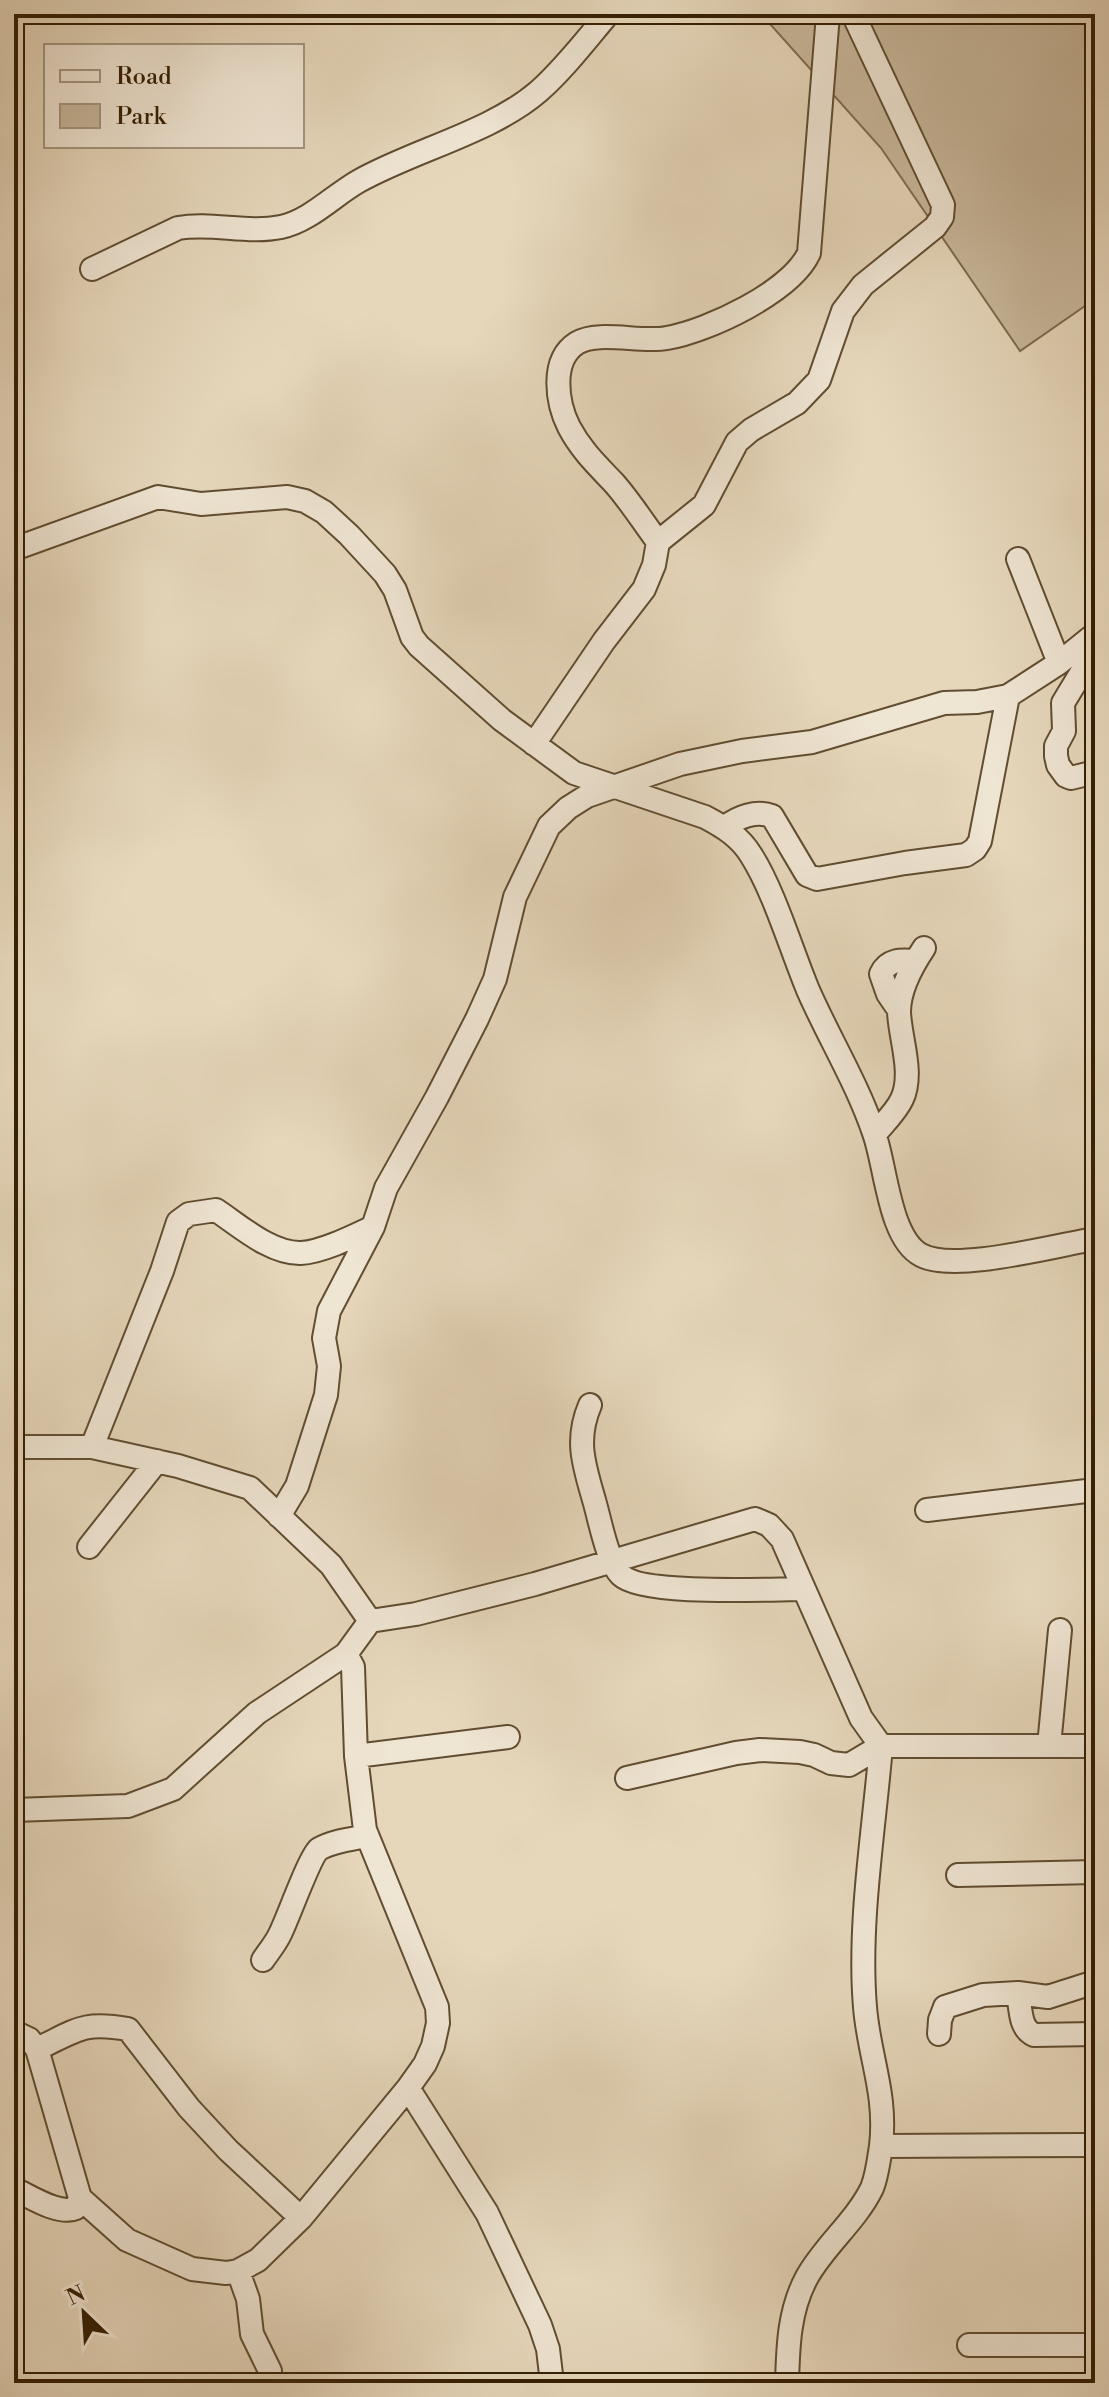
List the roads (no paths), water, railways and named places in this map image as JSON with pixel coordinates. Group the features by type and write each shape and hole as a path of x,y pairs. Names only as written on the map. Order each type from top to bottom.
{"street":[{"path":"92,269 178,228 262,229 298,221 356,182 499,117 525,101 548,81 608,14"},
{"path":"658,542 613,483 590,461 567,423 560,402 560,367 577,343 592,338 667,338 701,328 773,293 802,267 809,253 828,14"},
{"path":"534,744 604,641 644,589 654,565 658,542 704,505 737,442 751,430 797,403 819,380 834,332 850,301 863,285 935,227 942,217 943,205 853,14"},
{"path":"14,549 158,497 201,504 287,497 305,501 324,512 385,574 395,590 412,637 419,646 534,744 574,773 705,817 725,827 752,855 810,994 875,1134 899,1230 909,1245 921,1255 941,1262 965,1261 1095,1239"},
{"path":"1018,559 1059,663"},
{"path":"279,1516 297,1486 326,1395 329,1366 324,1338 329,1311 373,1227 386,1188 437,1097 489,992 515,897 549,826 587,796 680,764 742,751 812,742 944,703 977,702 1008,696 1059,663 1095,634"},
{"path":"1095,650 1063,703 1064,731 1056,746 1058,765 1066,776 1071,778 1095,772"},
{"path":"725,827 748,815 772,816 807,875 817,879 966,855 980,841 1008,696"},
{"path":"875,1134 902,1100 905,1083 899,1010 888,994 881,974 890,963 919,954"},
{"path":"92,1447 162,1271 178,1222 189,1214 216,1210 266,1243 301,1253 347,1239 373,1227"},
{"path":"590,1405 582,1423 583,1463 612,1559 620,1575 635,1584 647,1586 804,1589"},
{"path":"14,1447 92,1447 157,1461 250,1488 331,1565 370,1621"},
{"path":"89,1547 157,1461"},
{"path":"927,1510 1095,1490"},
{"path":"14,1810 128,1806 173,1789 257,1713 346,1654 370,1621 416,1614 535,1584 755,1519 769,1525 782,1539 861,1718 881,1746 864,1969 865,2009 883,2103 881,2146 873,2186 809,2273 797,2299 788,2336 787,2383"},
{"path":"1049,1746 1060,1630"},
{"path":"14,2032 29,2039 37,2049 80,2198 127,2240 192,2269 226,2273 238,2271 258,2260 301,2218 425,2064 438,2023 437,2007 367,1836 356,1756 353,1667 346,1654"},
{"path":"356,1756 508,1737"},
{"path":"627,1778 760,1750 800,1752 831,1763 849,1765 881,1746 1095,1746"},
{"path":"263,1960 279,1937 301,1889 311,1857 320,1849 341,1841 367,1836"},
{"path":"958,1875 1095,1872"},
{"path":"939,2034 945,2007 983,1995 1018,1993 1048,1997 1095,1982"},
{"path":"1018,1993 1027,2032 1034,2035 1095,2034"},
{"path":"37,2049 86,2025 128,2029 218,2140 301,2218"},
{"path":"408,2088 487,2213 540,2325 548,2349 552,2383"},
{"path":"881,2146 1095,2145"},
{"path":"14,2189 71,2211 76,2208 80,2198"},
{"path":"238,2271 248,2299 252,2334 270,2371 270,2383"},
{"path":"969,2345 1095,2345"}]}
